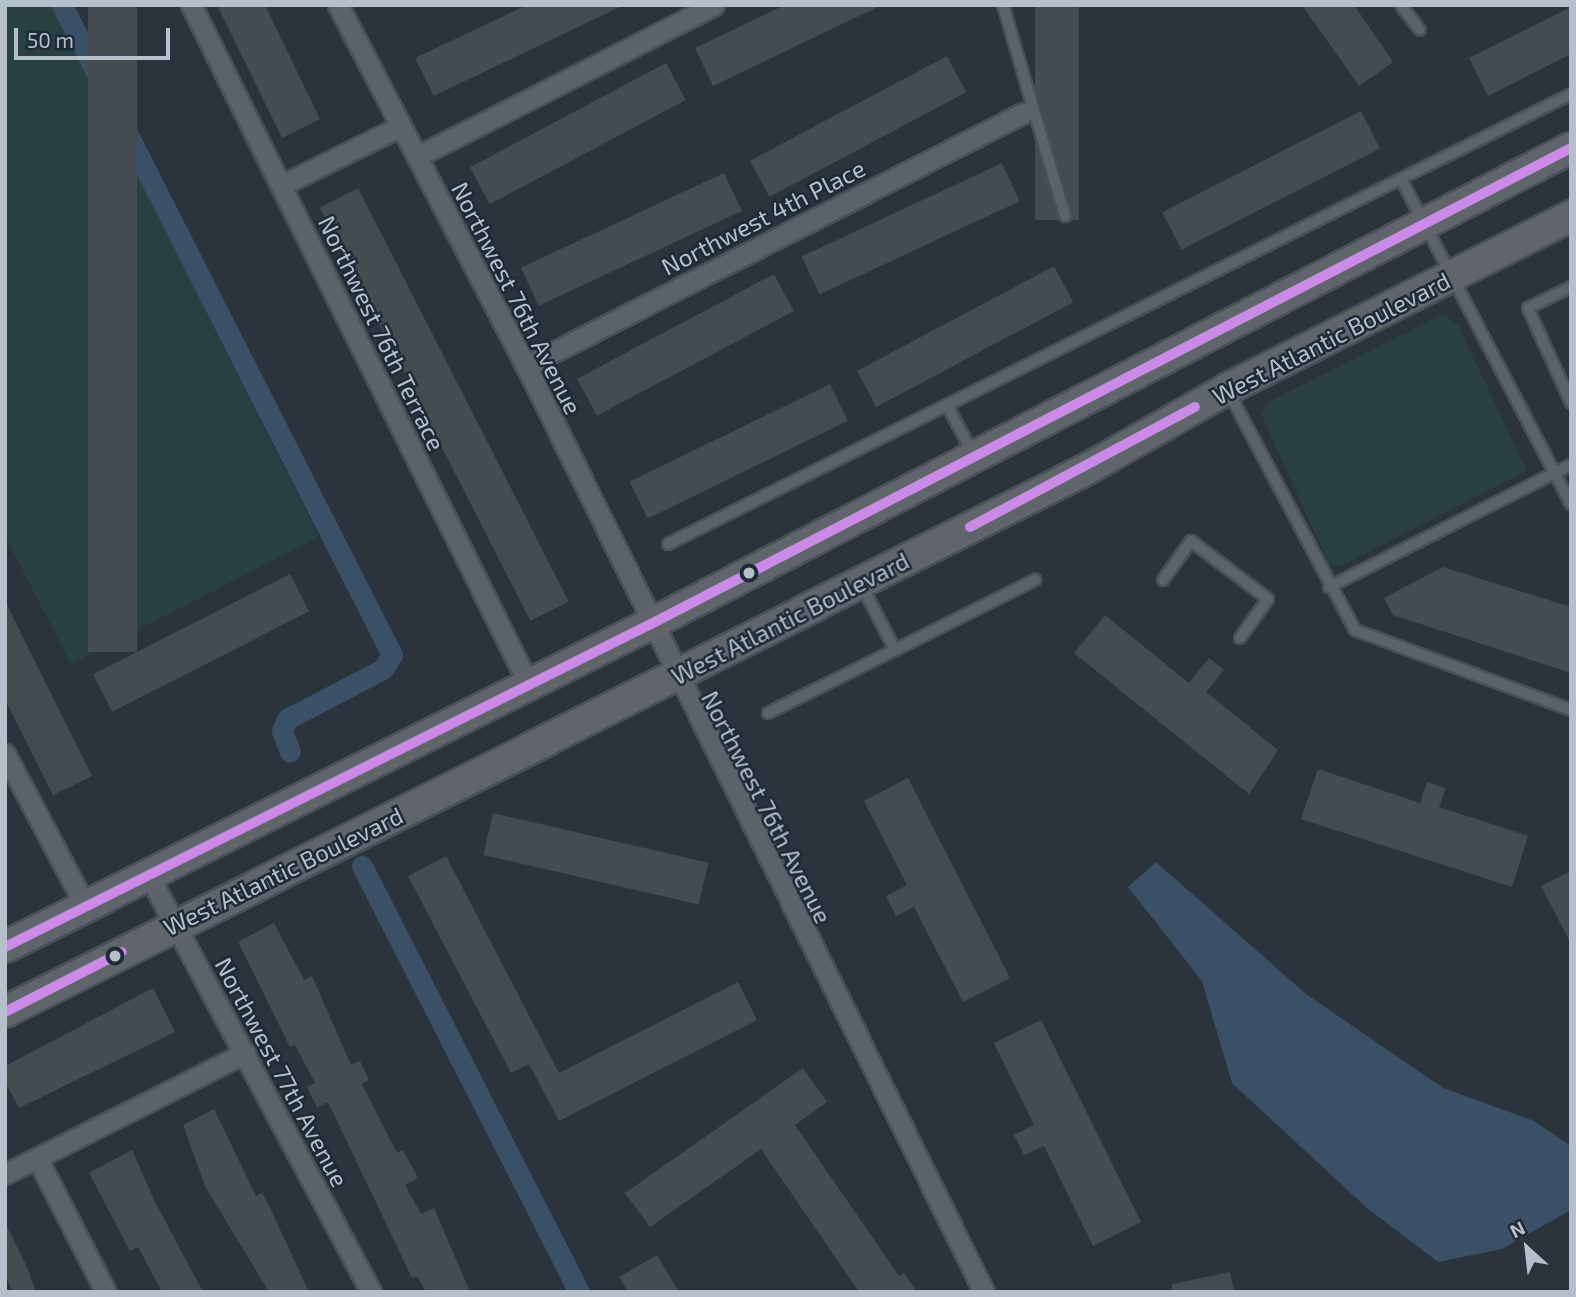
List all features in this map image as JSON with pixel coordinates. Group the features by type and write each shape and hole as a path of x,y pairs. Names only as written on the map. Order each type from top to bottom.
{"main road":[{"path":"5,947 528,683 651,624 1571,148"},
{"name":"West Atlantic Boulevard","path":"5,1012 860,582 1571,216"}],"street":[{"name":"Northwest 76th Terrace","path":"191,5 528,683"},
{"name":"Northwest 76th Avenue","path":"338,5 526,366 674,676 984,1292"},
{"path":"418,156 714,5"},
{"name":"Northwest 4th Place","path":"526,366 1028,110"},
{"path":"282,185 401,126"},
{"path":"5,754 86,907"},
{"name":"Northwest 77th Avenue","path":"149,876 371,1292"},
{"path":"5,1174 245,1053"},
{"path":"37,1158 106,1292"}],"lane":[{"path":"1003,5 1028,110 1065,216"},
{"path":"1401,5 1420,30"},
{"path":"668,544 948,407 1571,94"},
{"path":"1401,179 1571,504"},
{"path":"1570,290 1528,308 1571,403"},
{"path":"1227,390 1329,587 1355,630 1571,710"},
{"path":"948,407 975,457"},
{"path":"1329,587 1571,464"},
{"path":"1163,580 1191,541 1268,599 1240,638"},
{"path":"768,713 1035,580"},
{"path":"860,582 895,650"}],"green space":[{"path":"5,5 52,5 319,537 71,664 5,536"},
{"path":"1443,314 1458,325 1527,471 1341,566 1329,564 1261,414 1268,402"}],"water":[{"path":"1156,862 1306,994 1443,1088 1534,1121 1571,1146 1571,1210 1502,1249 1438,1262 1367,1208 1232,1083 1202,981 1128,887"}],"building":[{"path":"88,5 137,5 137,652 88,652"},
{"path":"217,5 265,5 320,119 282,138"},
{"path":"527,5 624,5 434,96 415,58"},
{"path":"785,5 882,5 713,86 695,48"},
{"path":"1035,5 1079,5 1079,220 1035,220"},
{"path":"1302,5 1354,5 1393,62 1359,86"},
{"path":"1571,7 1571,54 1488,96 1469,58"},
{"path":"947,56 966,92 769,197 750,161"},
{"path":"666,63 686,100 490,204 470,167"},
{"path":"1361,111 1380,148 1181,250 1162,212"},
{"path":"1002,163 1020,201 819,294 802,256"},
{"path":"724,173 742,211 539,306 521,268"},
{"path":"358,188 569,601 530,621 320,208"},
{"path":"1054,266 1073,302 876,407 857,371"},
{"path":"774,274 794,311 597,416 577,379"},
{"path":"830,384 848,421 648,519 630,482"},
{"path":"1443,567 1571,607 1571,673 1393,615 1384,598"},
{"path":"290,574 309,611 112,712 93,674"},
{"path":"5,601 92,776 53,795 5,699"},
{"path":"1105,615 1189,683 1209,658 1224,670 1206,692 1278,750 1249,794 1074,653"},
{"path":"1318,769 1420,803 1427,782 1446,788 1439,807 1528,836 1512,887 1301,819"},
{"path":"908,778 1010,978 963,1002 914,907 896,916 886,896 907,885 864,801"},
{"path":"493,813 708,863 699,905 483,855"},
{"path":"446,856 559,1073 738,982 757,1020 559,1121 529,1064 511,1073 408,876"},
{"path":"1571,871 1571,944 1541,886"},
{"path":"274,923 304,980 312,976 351,1065 360,1061 369,1080 362,1084 397,1153 403,1150 418,1178 405,1185 421,1214 434,1208 470,1292 426,1292 417,1276 412,1278 328,1102 317,1107 307,1087 315,1083 295,1045 290,1047 238,942"},
{"path":"153,988 175,1032 19,1108 5,1082 5,1066"},
{"path":"1041,1020 1141,1222 1093,1246 1044,1146 1024,1155 1014,1135 1034,1125 994,1043"},
{"path":"803,1068 827,1102 795,1125 899,1276 904,1273 917,1292 859,1292 761,1149 650,1227 625,1193"},
{"path":"214,1109 256,1196 262,1193 272,1212 309,1292 269,1292 206,1188 183,1125"},
{"path":"132,1150 154,1200 203,1292 162,1292 138,1247 130,1251 89,1173"},
{"path":"5,1222 36,1292 13,1292 5,1276"},
{"path":"657,1255 679,1292 628,1292 619,1277"},
{"path":"1230,1272 1234,1292 1172,1292 1172,1284"}],"waterway":[{"path":"62,5 392,655 383,669 287,719 282,731 290,752"},
{"path":"362,866 579,1292"}],"transit line":[{"path":"5,947 651,624 1571,148"},
{"path":"970,527 1195,407"},
{"path":"5,1012 122,952"}]}
